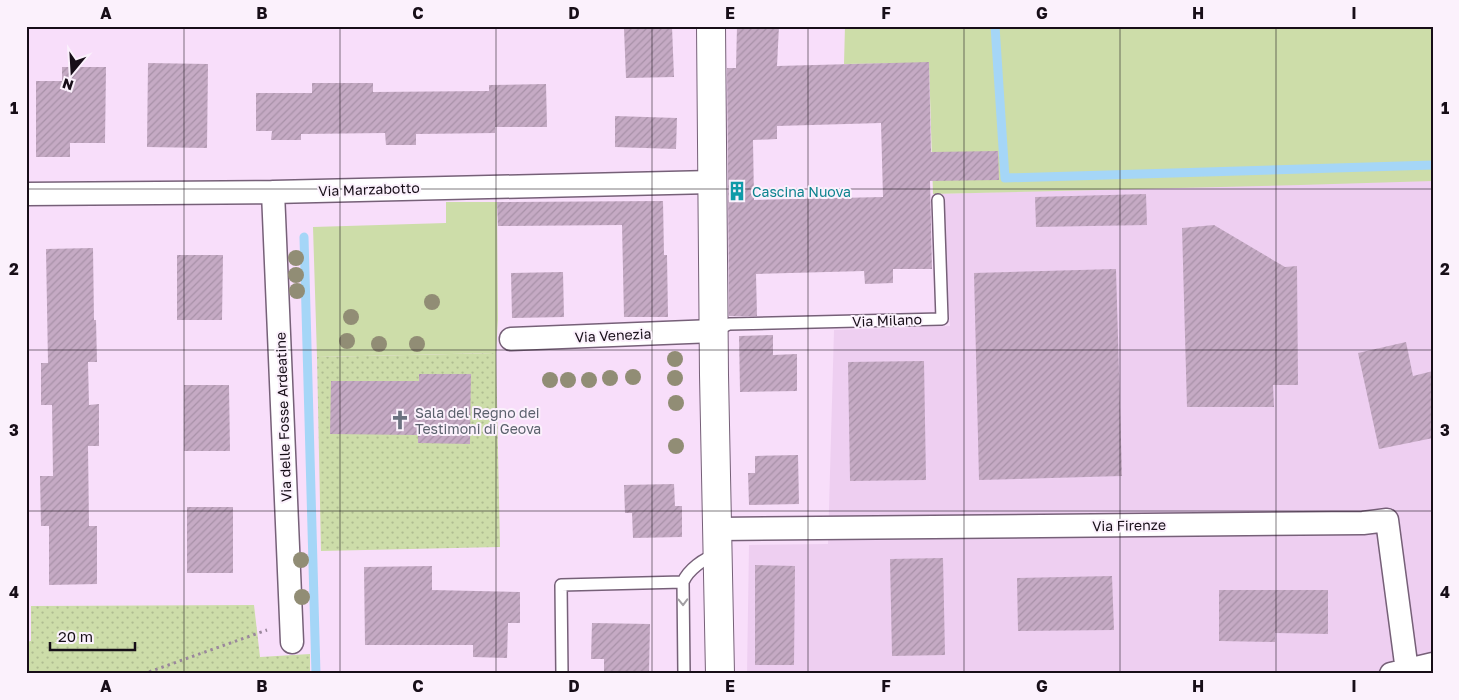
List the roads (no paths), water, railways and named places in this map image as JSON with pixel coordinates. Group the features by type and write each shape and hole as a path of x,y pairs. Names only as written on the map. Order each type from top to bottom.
{"street":[{"path":"711,26 714,375 720,674"},
{"name":"Via Marzabotto","path":"26,194 274,192 712,182"},
{"name":"Via delle Fosse Ardeatine","path":"274,192 292,632"},
{"name":"Via Venezia","path":"511,340 714,331"},
{"name":"Via Firenze","path":"718,542 1363,523 1387,520 1399,672"},
{"path":"1399,672 1433,664"}],"lane":[{"name":"Via Milano","path":"714,331 729,324 942,319 938,200"},
{"path":"684,674 683,582 689,573 709,557 718,542"},
{"path":"562,674 561,584 683,582"}],"waterway":[{"path":"995,26 1005,178 1433,165"},
{"path":"304,237 316,674"}],"place":[{"name":"Cascina Nuova","path":"737,191"},
{"name":"Sala del Regno dei Testimoni di Geova","path":"400,420"}]}
